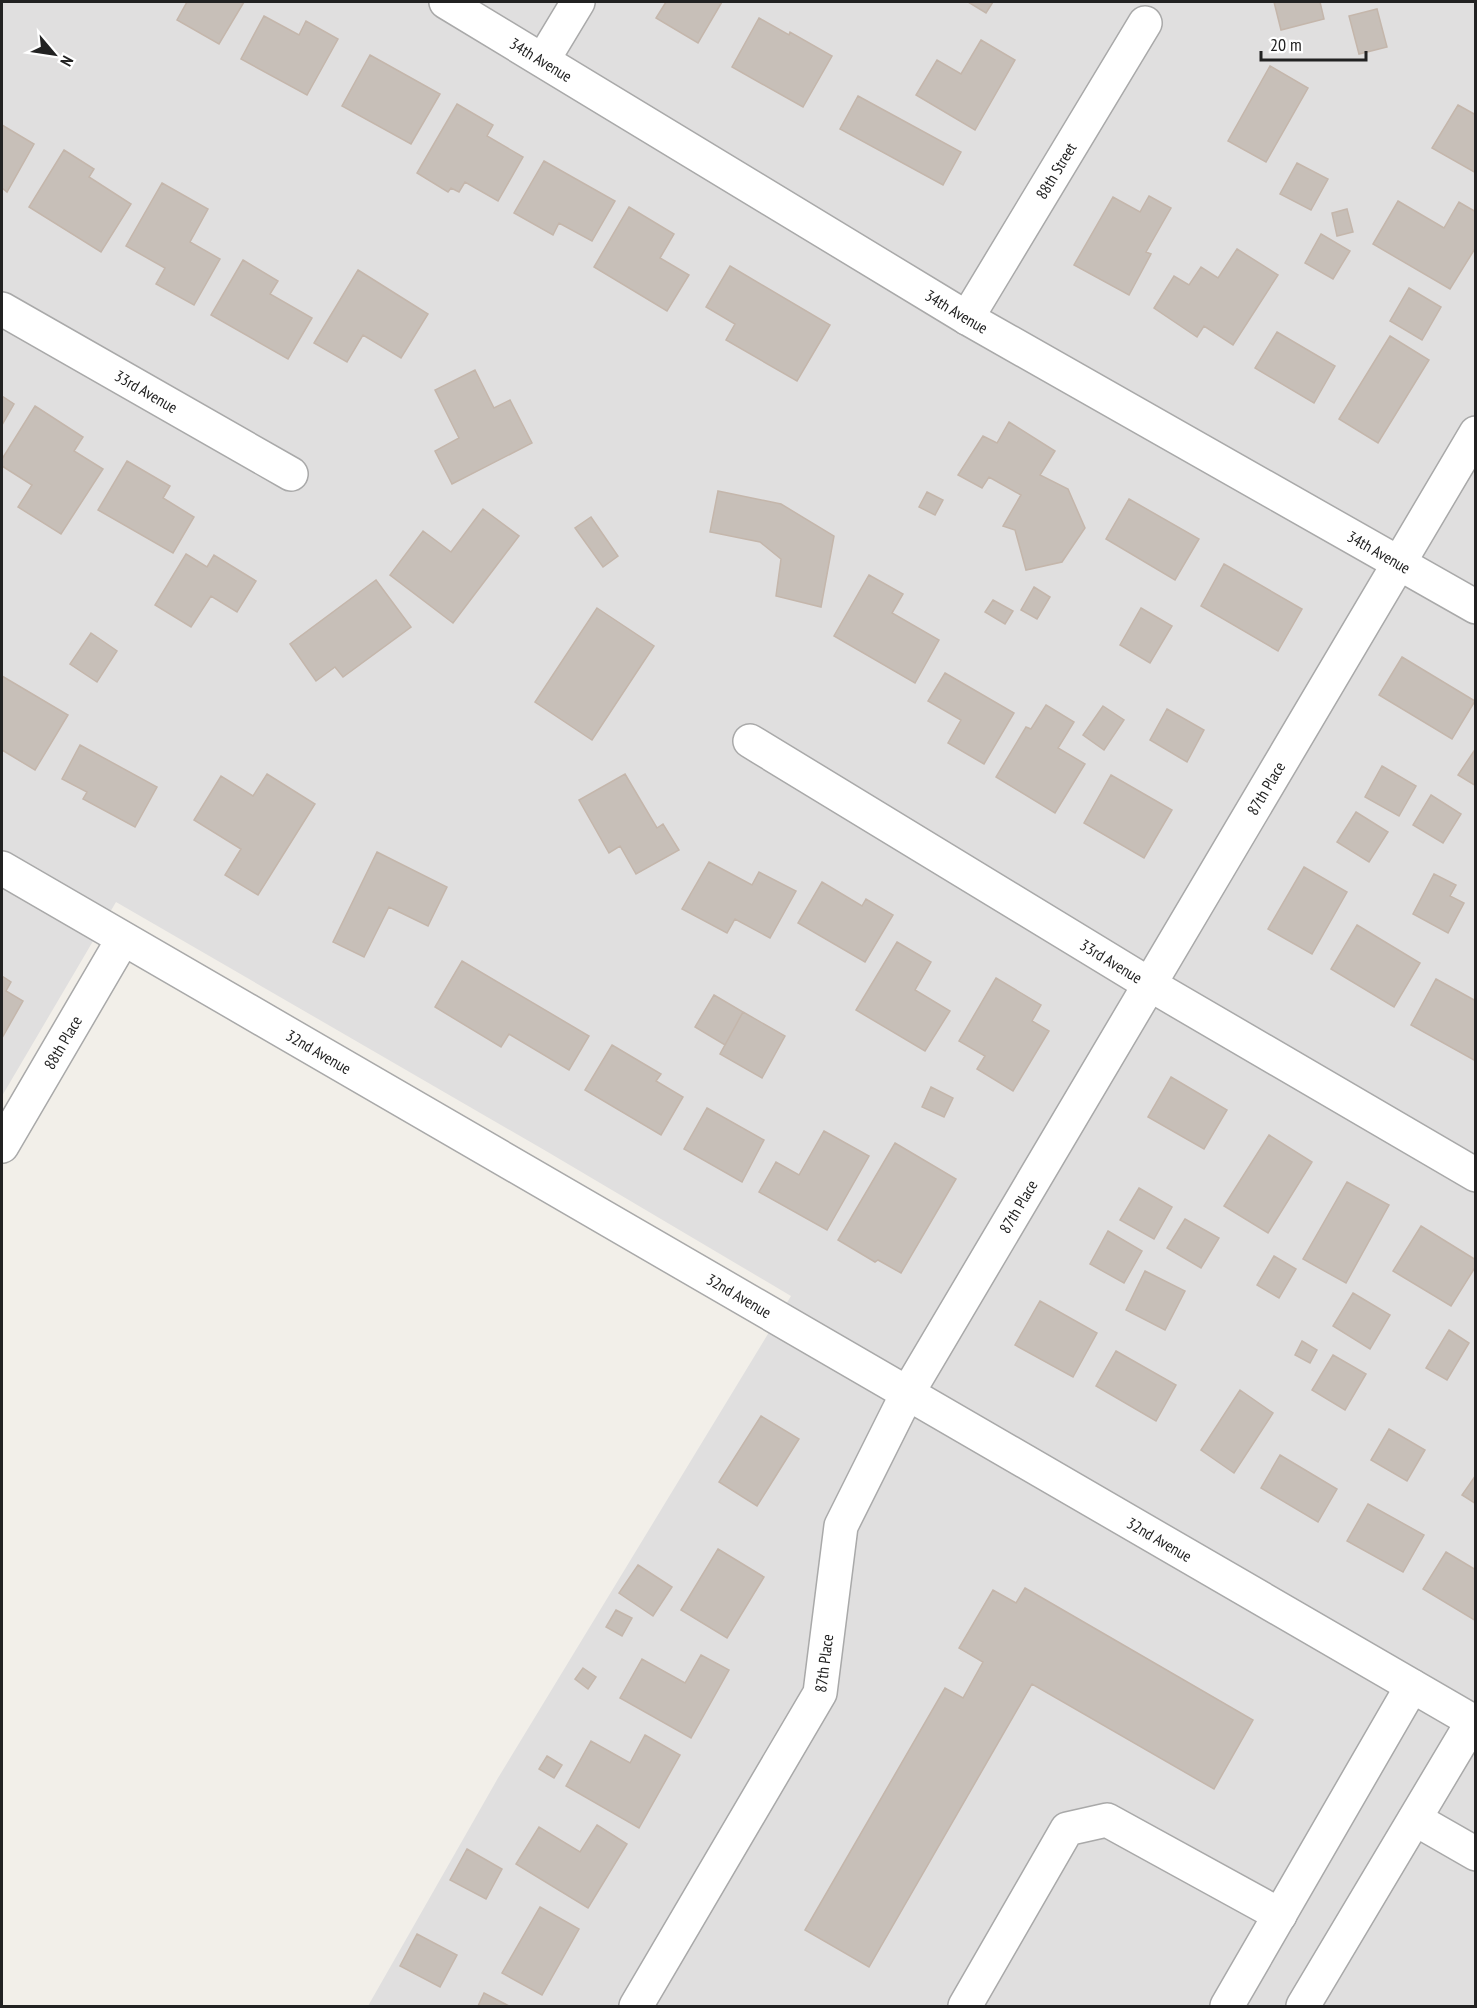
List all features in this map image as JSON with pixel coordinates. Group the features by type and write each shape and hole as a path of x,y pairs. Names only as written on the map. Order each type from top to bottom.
{"street":[{"name":"34th Avenue","path":"446,2 967,318 1476,607"},
{"path":"543,60 578,2"},
{"name":"88th Street","path":"967,318 1145,23"},
{"name":"33rd Avenue","path":"2,309 291,474"},
{"name":"87th Place","path":"636,2007 820,1693 841,1526 907,1394 1476,433"},
{"name":"33rd Avenue","path":"750,741 1149,984 1476,1175"},
{"name":"32nd Avenue","path":"2,868 1474,1722"},
{"name":"88th Place","path":"2,1146 123,939"},
{"path":"1227,2007 1412,1686"},
{"path":"1303,2007 1474,1722"},
{"path":"1415,1819 1476,1854"},
{"path":"965,2007 1067,1829 1107,1820 1280,1915"}],"shaded area":[{"path":"2,2 1475,2 1475,2006 368,2006 498,1778 791,1296 116,902 2,1096"}],"building":[{"path":"187,2 244,2 219,44 177,20"},
{"path":"666,2 722,2 698,43 656,18"},
{"path":"968,2 993,2 986,13"},
{"path":"1274,2 1320,2 1324,19 1281,30"},
{"path":"1377,9 1387,47 1359,54 1349,16"},
{"path":"264,16 299,35 306,21 338,39 307,95 241,59"},
{"path":"759,18 789,35 790,32 832,56 803,107 732,67"},
{"path":"981,40 1015,60 975,130 916,95 937,60 961,74"},
{"path":"370,55 440,94 411,144 342,106"},
{"path":"1270,66 1308,88 1266,162 1228,141"},
{"path":"858,96 961,152 943,185 840,129"},
{"path":"457,104 493,125 487,136 523,157 498,201 465,182 459,192 451,188 448,192 417,173"},
{"path":"1458,105 1476,115 1476,173 1432,148"},
{"path":"2,125 34,144 7,192 2,188"},
{"path":"64,150 94,169 89,177 131,204 101,252 29,207"},
{"path":"544,161 615,201 592,241 559,223 553,235 514,213"},
{"path":"1297,163 1328,179 1311,210 1280,194"},
{"path":"162,183 208,209 190,242 220,259 194,305 156,284 165,268 126,246"},
{"path":"1149,196 1171,208 1146,252 1151,254 1129,295 1074,265 1113,197 1140,212"},
{"path":"1398,201 1444,228 1459,202 1476,212 1476,247 1450,289 1373,244"},
{"path":"629,207 674,234 660,258 689,275 667,311 594,267"},
{"path":"1347,209 1353,232 1337,236 1332,213"},
{"path":"1321,234 1350,251 1333,279 1305,263"},
{"path":"1237,249 1278,275 1233,345 1204,326 1197,337 1154,308 1174,276 1189,285 1201,267 1218,278"},
{"path":"243,260 278,281 270,294 312,318 288,359 211,315"},
{"path":"730,266 830,325 797,381 726,340 735,324 706,307"},
{"path":"358,270 428,314 401,358 363,335 347,362 314,343"},
{"path":"1409,288 1441,307 1422,340 1390,321"},
{"path":"1277,332 1335,366 1314,403 1255,368"},
{"path":"1390,336 1429,360 1378,443 1339,419"},
{"path":"475,370 494,408 510,400 532,443 452,484 435,451 459,438 435,390"},
{"path":"2,396 14,404 2,425"},
{"path":"35,406 83,437 74,451 103,469 61,534 18,507 32,485 2,466 2,459"},
{"path":"1009,422 1055,451 1040,475 1068,489 1085,528 1062,562 1026,570 1015,530 1003,526 1021,495 989,477 982,488 958,475 983,436 997,443"},
{"path":"127,461 170,486 163,498 194,517 173,553 98,510"},
{"path":"718,491 781,504 834,536 821,607 776,596 781,559 760,542 710,532"},
{"path":"927,492 943,500 935,515 919,507"},
{"path":"1129,499 1199,539 1175,580 1106,539"},
{"path":"483,509 519,536 453,623 390,575 423,531 451,552"},
{"path":"591,517 618,556 603,567 575,528"},
{"path":"186,554 207,567 214,555 256,581 237,612 211,596 191,627 155,605"},
{"path":"1224,564 1302,609 1278,651 1201,606"},
{"path":"869,575 903,594 892,613 939,640 915,683 834,636"},
{"path":"376,580 411,627 343,677 335,667 316,681 290,644"},
{"path":"1034,587 1050,597 1037,619 1021,610"},
{"path":"993,600 1013,611 1005,624 985,612"},
{"path":"597,608 654,646 592,740 535,702"},
{"path":"1141,608 1172,626 1150,663 1120,645"},
{"path":"91,633 117,651 97,682 70,664"},
{"path":"1402,657 1475,701 1452,739 1379,695"},
{"path":"945,673 1014,713 984,764 948,743 961,720 928,701"},
{"path":"2,676 68,715 35,770 2,750"},
{"path":"1046,705 1074,722 1058,748 1085,764 1055,813 996,777 1026,727 1031,729"},
{"path":"1103,706 1124,720 1104,750 1083,735"},
{"path":"1167,709 1204,730 1187,762 1150,740"},
{"path":"80,745 157,787 135,827 83,799 87,792 62,779"},
{"path":"1476,748 1476,786 1458,775"},
{"path":"1382,766 1416,786 1399,816 1365,797"},
{"path":"267,774 315,804 258,895 225,875 241,849 194,820 221,776 253,796"},
{"path":"625,774 657,828 663,824 679,850 636,874 620,846 609,853 579,800"},
{"path":"1111,775 1172,810 1144,858 1084,823"},
{"path":"1431,795 1461,814 1443,843 1413,825"},
{"path":"1356,812 1388,832 1369,862 1337,842"},
{"path":"377,852 447,887 428,926 389,907 364,957 333,942"},
{"path":"709,862 752,885 759,872 796,891 770,938 735,919 727,933 682,909"},
{"path":"1304,867 1347,892 1312,954 1268,929"},
{"path":"1434,874 1456,885 1450,896 1464,903 1448,933 1413,914"},
{"path":"822,882 862,906 866,899 893,915 865,962 798,923"},
{"path":"1357,925 1420,963 1394,1007 1331,969"},
{"path":"897,942 931,962 915,990 950,1011 925,1051 856,1010"},
{"path":"462,961 589,1036 569,1070 509,1034 501,1047 435,1007"},
{"path":"2,976 11,982 6,991 23,1001 2,1038"},
{"path":"996,978 1041,1005 1032,1021 1049,1031 1013,1091 977,1069 985,1056 959,1041"},
{"path":"1436,979 1476,1001 1476,1057 1474,1060 1411,1025"},
{"path":"714,995 743,1012 725,1045 695,1027"},
{"path":"743,1012 785,1036 762,1078 720,1054"},
{"path":"612,1045 661,1074 656,1081 683,1097 661,1135 585,1090"},
{"path":"1171,1077 1227,1110 1204,1149 1148,1117"},
{"path":"931,1087 953,1098 944,1117 922,1107"},
{"path":"707,1108 764,1140 742,1182 684,1149"},
{"path":"824,1131 869,1156 827,1230 759,1192 776,1162 799,1175"},
{"path":"1269,1135 1312,1162 1268,1233 1224,1206"},
{"path":"895,1143 956,1179 901,1273 878,1260 875,1262 838,1240"},
{"path":"1347,1182 1389,1205 1346,1283 1303,1259"},
{"path":"1139,1188 1172,1207 1154,1239 1120,1220"},
{"path":"1185,1219 1219,1238 1201,1268 1167,1248"},
{"path":"1421,1226 1476,1260 1476,1266 1451,1306 1393,1271"},
{"path":"1108,1231 1142,1251 1124,1283 1090,1264"},
{"path":"1274,1256 1296,1269 1279,1298 1257,1285"},
{"path":"1145,1271 1185,1291 1165,1330 1126,1310"},
{"path":"1353,1293 1390,1315 1370,1349 1333,1326"},
{"path":"1040,1301 1097,1333 1073,1377 1015,1345"},
{"path":"1449,1330 1469,1343 1447,1380 1426,1368"},
{"path":"1302,1341 1317,1350 1310,1363 1295,1355"},
{"path":"1116,1351 1176,1385 1156,1421 1096,1386"},
{"path":"1333,1355 1366,1374 1345,1410 1312,1390"},
{"path":"1240,1390 1273,1413 1234,1473 1201,1450"},
{"path":"761,1416 799,1439 757,1506 719,1482"},
{"path":"1389,1429 1425,1450 1407,1481 1371,1460"},
{"path":"1280,1455 1337,1489 1318,1522 1261,1488"},
{"path":"1476,1475 1476,1504 1462,1495"},
{"path":"1368,1504 1424,1535 1403,1572 1347,1541"},
{"path":"718,1549 764,1577 727,1638 681,1610"},
{"path":"1446,1552 1476,1570 1476,1621 1423,1589"},
{"path":"638,1565 672,1587 653,1616 619,1593"},
{"path":"1025,1588 1253,1720 1214,1789 1032,1684 869,1967 805,1930 945,1688 963,1698 983,1662 959,1648 993,1590 1016,1603"},
{"path":"616,1610 632,1618 622,1636 606,1627"},
{"path":"701,1655 729,1670 691,1738 620,1698 642,1659 685,1683"},
{"path":"583,1668 596,1677 588,1689 575,1679"},
{"path":"645,1735 680,1755 639,1828 566,1786 591,1741 630,1763"},
{"path":"547,1756 562,1765 554,1778 539,1769"},
{"path":"597,1825 627,1844 588,1908 516,1864 539,1827 580,1852"},
{"path":"467,1849 502,1869 486,1899 450,1880"},
{"path":"540,1907 579,1929 542,1995 502,1973"},
{"path":"417,1934 457,1955 440,1987 400,1966"},
{"path":"484,1993 509,2006 478,2006"}]}
